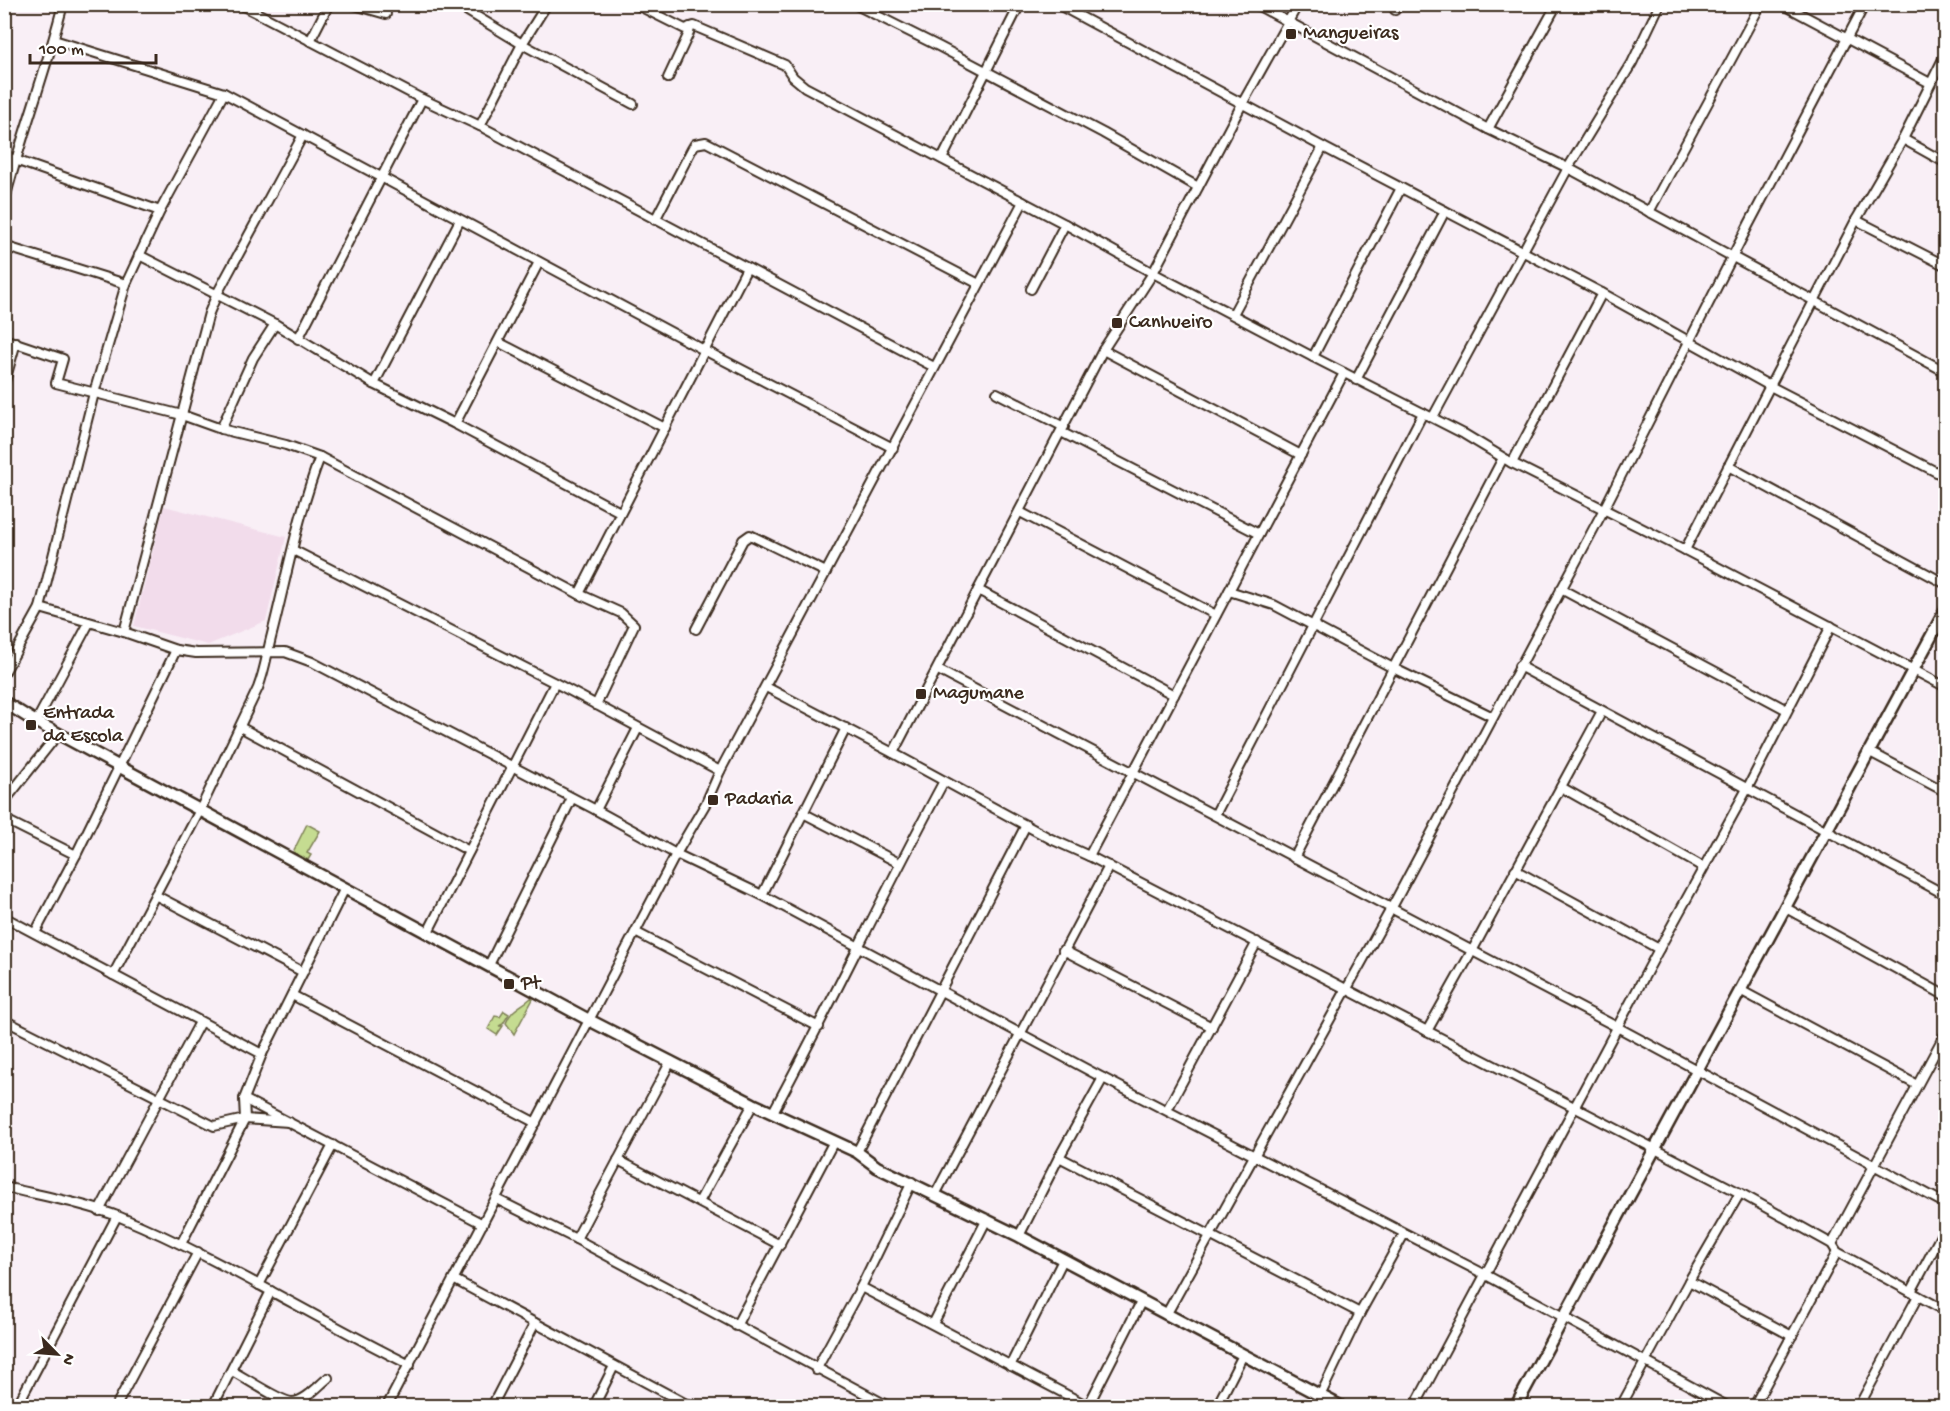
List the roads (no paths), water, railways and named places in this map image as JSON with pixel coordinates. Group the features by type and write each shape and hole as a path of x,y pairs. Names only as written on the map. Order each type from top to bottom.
{"street":[{"path":"4,203 63,4"},
{"path":"239,4 422,99 480,126 934,367"},
{"path":"310,41 329,4"},
{"path":"351,4 386,14"},
{"path":"456,4 522,44 633,104"},
{"path":"480,126 522,44 547,4"},
{"path":"635,4 685,29 694,26 785,65 804,87 1344,374 1433,417 1512,463 1603,511 1684,550 1946,687"},
{"path":"854,4 1104,133 1197,187"},
{"path":"942,159 1020,4"},
{"path":"1057,4 1323,147 1522,250 1770,386 1946,477"},
{"path":"1255,4 1488,129 1568,168 1946,372"},
{"path":"893,753 1103,351 1154,273 1197,187 1298,4"},
{"path":"1488,129 1557,4"},
{"path":"1433,417 1568,168 1632,63 1660,4"},
{"path":"1649,212 1761,4"},
{"path":"1782,4 1930,83"},
{"path":"1167,1315 1391,909 1603,511 1689,340 1865,4"},
{"path":"668,78 690,27"},
{"path":"54,40 224,93 704,350 893,448"},
{"path":"1684,550 1856,219 1903,139 1946,53"},
{"path":"4,673 40,608 94,393 126,284 160,211 224,93"},
{"path":"298,339 422,99"},
{"path":"123,632 209,313 303,135"},
{"path":"1903,139 1946,163"},
{"path":"655,220 695,144 706,141 979,284"},
{"path":"1233,314 1323,147"},
{"path":"4,156 160,211"},
{"path":"1312,357 1401,188"},
{"path":"387,1407 637,933 676,854 706,803 720,771 1023,202"},
{"path":"1356,380 1445,211"},
{"path":"1856,219 1946,266"},
{"path":"374,384 460,220"},
{"path":"1031,289 1065,224"},
{"path":"4,246 126,284"},
{"path":"139,255 275,324 374,384 455,424 620,512"},
{"path":"455,424 539,262"},
{"path":"579,594 747,268"},
{"path":"1512,463 1602,293"},
{"path":"221,429 253,358 275,324"},
{"path":"4,339 63,359 56,383 182,415 221,429 286,445 320,457 579,594 621,613 634,625 596,705"},
{"path":"4,386 16,342"},
{"path":"498,342 665,428"},
{"path":"1103,351 1301,455"},
{"path":"1089,856 1344,374"},
{"path":"997,393 1259,534"},
{"path":"1215,815 1423,413"},
{"path":"113,975 200,810 258,688 265,670 313,475 320,457"},
{"path":"1294,858 1503,458"},
{"path":"1728,466 1946,584"},
{"path":"1020,512 1216,615"},
{"path":"696,629 743,540 750,535 826,572"},
{"path":"293,550 555,683 720,771"},
{"path":"1561,589 1787,710"},
{"path":"978,590 1174,694"},
{"path":"1229,591 1274,605 1393,668 1493,717"},
{"path":"40,608 176,650 207,654 285,652 312,662 676,854 762,895 1102,1078 1486,1275 1727,1407"},
{"path":"1516,1407 1946,609"},
{"path":"36,722 89,622"},
{"path":"1415,1407 1617,1027 1747,789 1831,626"},
{"path":"35,933 76,855 176,650"},
{"path":"1519,666 1946,895"},
{"path":"938,670 1617,1027 1946,1204"},
{"path":"428,932 555,683"},
{"path":"766,687 1026,825 1655,1148 1832,1244 1837,1252 1946,1311"},
{"path":"4,702 58,734 590,1020 753,1104 833,1143 857,1152 877,1167 987,1219 1243,1355 1322,1401 1340,1407"},
{"path":"1427,1031 1602,711"},
{"path":"240,727 469,851"},
{"path":"596,810 638,728"},
{"path":"762,895 846,728"},
{"path":"4,802 58,734"},
{"path":"1868,751 1946,792"},
{"path":"773,1112 819,1027 899,863 944,781"},
{"path":"1561,787 1703,867"},
{"path":"489,965 572,798"},
{"path":"803,813 899,863"},
{"path":"4,819 76,855"},
{"path":"857,1152 1026,825"},
{"path":"935,1195 1109,866"},
{"path":"1515,870 1659,949"},
{"path":"181,1244 245,1119 244,1099 262,1054 345,888"},
{"path":"155,895 303,972"},
{"path":"1784,907 1946,996"},
{"path":"4,917 262,1054"},
{"path":"637,933 819,1027"},
{"path":"1167,1110 1257,942"},
{"path":"1063,950 1212,1027"},
{"path":"1740,990 1917,1084"},
{"path":"292,995 536,1123"},
{"path":"4,1020 214,1126 245,1119 289,1122"},
{"path":"99,1211 200,1022"},
{"path":"1832,1244 1946,1032"},
{"path":"576,1239 670,1061"},
{"path":"1019,1236 1102,1078"},
{"path":"244,1099 483,1224"},
{"path":"699,1202 753,1104"},
{"path":"736,1326 833,1143"},
{"path":"259,1285 333,1146"},
{"path":"1059,1157 1360,1312"},
{"path":"618,1160 780,1245"},
{"path":"816,1370 861,1287 912,1182"},
{"path":"4,1187 117,1216 181,1244 410,1365"},
{"path":"1621,1407 1689,1281 1740,1193"},
{"path":"496,1199 576,1239 888,1407"},
{"path":"17,1407 117,1216"},
{"path":"933,1324 987,1219"},
{"path":"1859,1407 1946,1226"},
{"path":"1322,1401 1360,1312 1404,1234"},
{"path":"116,1407 198,1252"},
{"path":"1754,1407 1837,1252"},
{"path":"1010,1366 1063,1260"},
{"path":"455,1280 690,1407"},
{"path":"1689,1281 1792,1336"},
{"path":"861,1287 1088,1406 1141,1302"},
{"path":"213,1407 271,1291"},
{"path":"492,1407 535,1323"},
{"path":"1217,1407 1243,1355"},
{"path":"594,1407 614,1366"},
{"path":"232,1371 292,1402 303,1399 328,1378"}],"place":[{"name":"Mangueiras","path":"1291,34"},
{"name":"Canhueiro","path":"1117,323"},
{"name":"Magumane","path":"921,694"},
{"name":"Entrada da Escola","path":"31,725"},
{"name":"Padaria","path":"713,800"},
{"name":"Pt","path":"509,984"}]}
